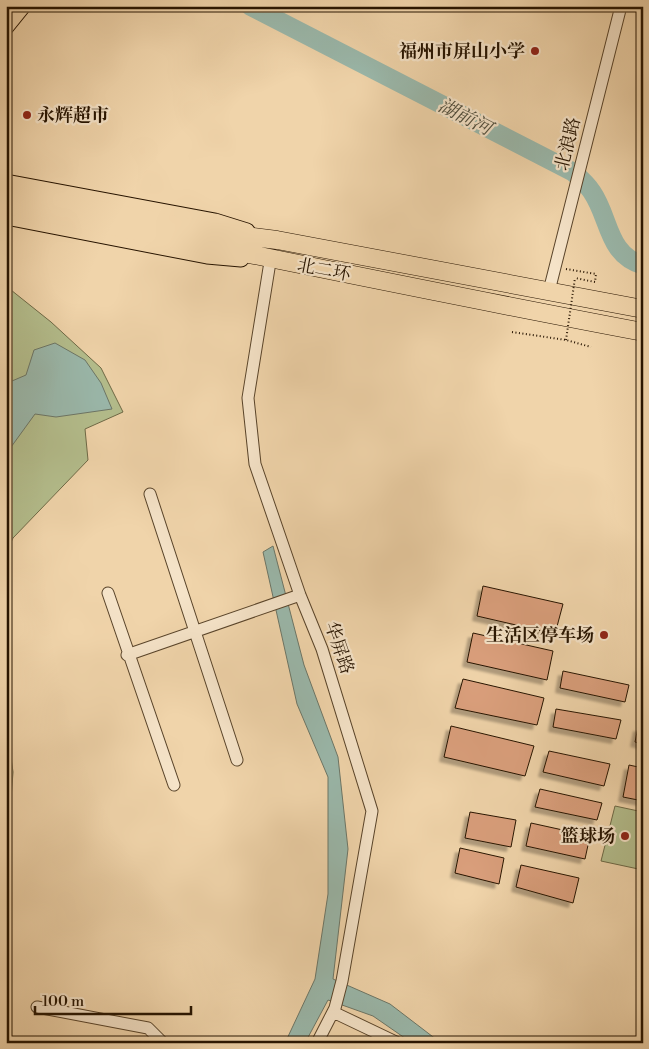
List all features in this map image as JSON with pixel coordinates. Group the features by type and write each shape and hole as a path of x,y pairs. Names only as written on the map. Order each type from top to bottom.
{"highway":[{"name":"北二环","path":"6,192 211,239 293,264 643,332"},
{"name":"北二环","path":"6,205 211,239 277,240 643,309"}],"main road":[{"path":"6,26 23,6"},
{"path":"6,177 62,193"},
{"path":"6,182 215,221 277,240"},
{"path":"6,217 207,256 293,264"}],"street":[{"name":"北浪路","path":"549,291 621,6"},
{"name":"华屏路","path":"270,262 248,398 255,464 300,595 322,649 372,811 342,981 334,1010 317,1043"},
{"path":"150,494 237,760"},
{"path":"108,593 127,655 174,785"},
{"path":"127,655 300,595"},
{"path":"37,1007 148,1028 163,1043"},
{"path":"334,1010 398,1043"}],"path":[{"path":"566,268 596,274 595,282 575,278 566,340"},
{"path":"512,332 566,340 591,347"}],"green space":[{"path":"6,286 51,322 101,368 123,412 85,429 88,460 13,538 6,553"},
{"path":"6,721 13,772 10,812 6,814"},
{"name":"篮球场","path":"615,806 643,812 643,870 601,861"}],"shaded area":[{"path":"55,343 85,360 101,383 112,409 56,417 35,414 6,454 6,381 12,381 26,375 34,350"},
{"path":"273,546 304,665 338,757 348,849 333,979 390,1004 441,1043 412,1043 373,1016 328,1000 305,1043 285,1043 315,979 328,894 328,777 297,704 263,552"}],"building":[{"path":"483,586 563,604 555,634 477,616"},
{"path":"473,633 553,651 547,680 467,662"},
{"path":"563,671 629,685 625,702 560,688"},
{"path":"463,679 544,698 537,725 455,708"},
{"path":"556,709 621,720 616,739 553,727"},
{"path":"451,726 534,746 525,776 444,757"},
{"path":"638,727 643,728 643,744 635,742"},
{"path":"549,751 610,764 604,786 543,772"},
{"path":"629,765 643,768 643,801 623,797"},
{"path":"540,789 602,803 597,820 535,807"},
{"path":"470,812 516,820 511,847 465,838"},
{"path":"531,823 590,836 585,859 526,846"},
{"path":"460,848 504,858 499,884 455,873"},
{"path":"521,865 579,878 573,903 516,887"}],"waterway":[{"name":"湖前河","path":"250,6 573,172 592,192 611,235 622,253 631,260 643,265"}],"place":[{"name":"福州市屏山小学","path":"535,51"},
{"name":"永辉超市","path":"27,115"},
{"name":"生活区停车场","path":"604,635"},
{"name":"篮球场","path":"625,836"}]}
